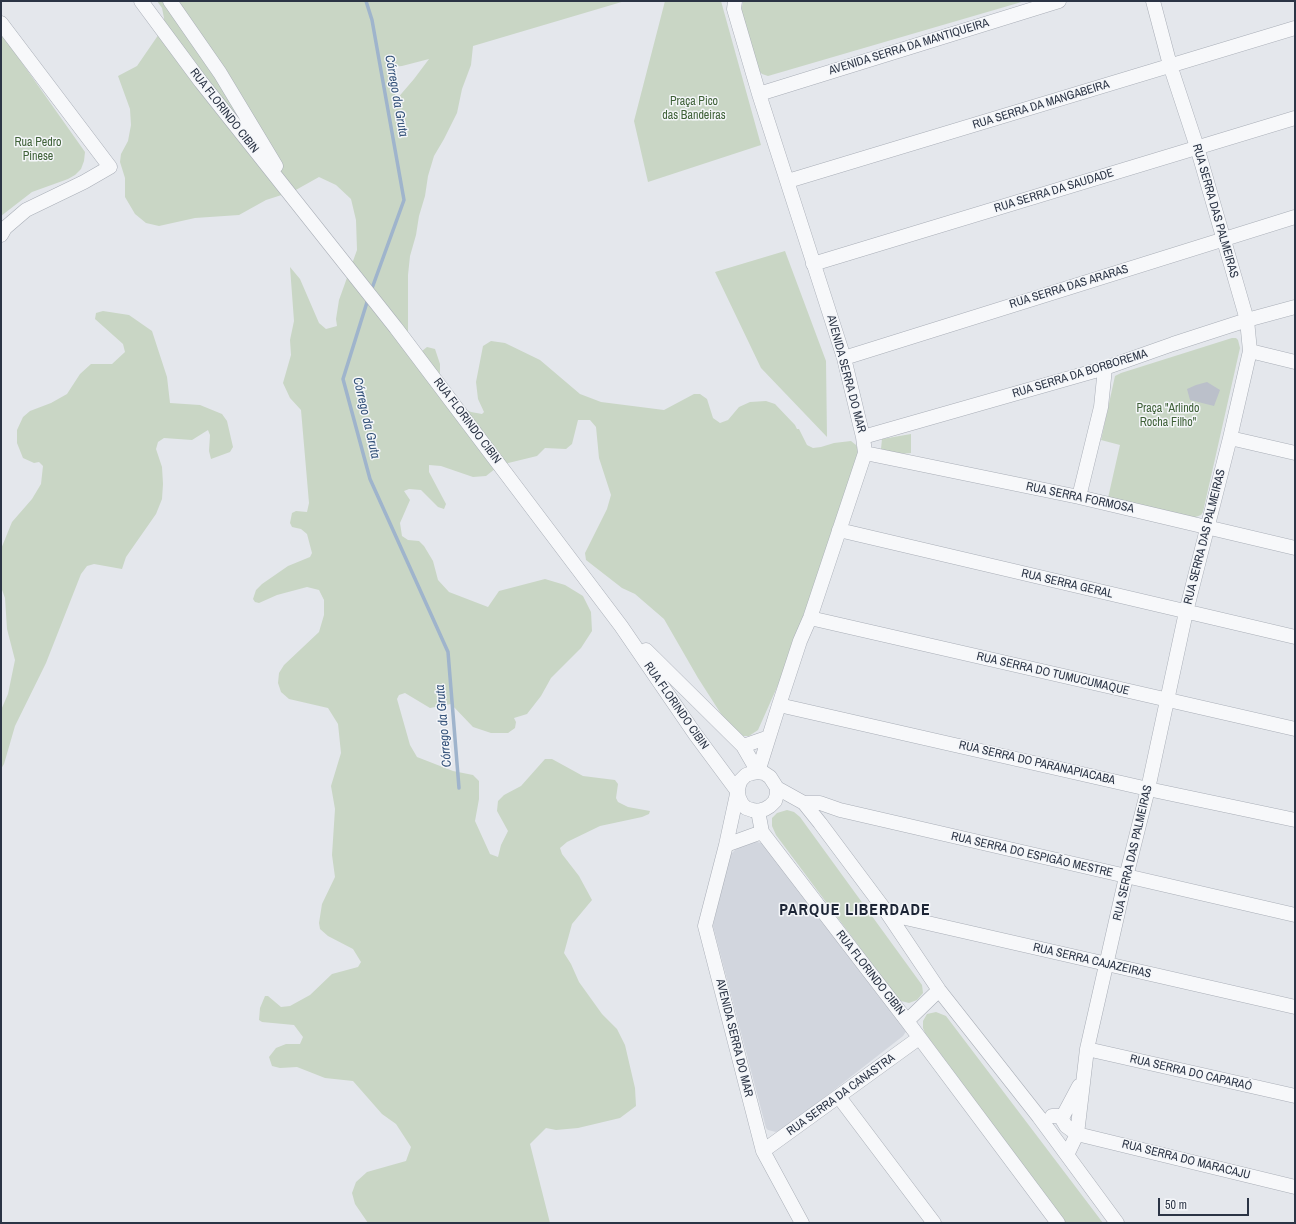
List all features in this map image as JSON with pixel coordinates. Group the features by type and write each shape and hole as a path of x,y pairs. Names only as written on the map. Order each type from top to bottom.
{"street":[{"name":"RUA FLORINDO CIBIN","path":"141,1 201,82 396,328 621,626 699,740 738,792 742,804 752,809 762,832 907,1021 1058,1223"},
{"name":"RUA FLORINDO CIBIN","path":"170,1 220,73 309,219"},
{"name":"AVENIDA SERRA DA MANTIQUEIRA","path":"760,94 1060,1"},
{"name":"RUA SERRA DAS PALMEIRAS","path":"1071,1160 1077,1134 1087,1049 1126,877 1148,789 1186,612 1230,438 1250,351 1247,320 1197,147 1170,65 1153,1"},
{"name":"AVENIDA SERRA DO MAR","path":"735,5 760,94 844,358 863,437 865,453 810,618 800,641 758,772 746,775 741,780 705,926 763,1151 802,1223"},
{"path":"1,23 110,167 84,182 26,210 5,228 1,235"},
{"name":"RUA SERRA DA MANGABEIRA","path":"788,182 1295,28"},
{"name":"RUA SERRA DA SAUDADE","path":"813,264 1295,118"},
{"name":"RUA SERRA DAS ARARAS","path":"844,358 1295,217"},
{"name":"RUA SERRA DA BORBOREMA","path":"863,437 1105,368 1247,320 1295,307"},
{"path":"1250,351 1295,362"},
{"path":"1079,497 1101,407 1105,368"},
{"path":"1230,438 1295,453"},
{"name":"RUA SERRA FORMOSA","path":"865,453 1079,497 1295,548"},
{"name":"RUA SERRA GERAL","path":"840,530 1186,612 1295,636"},
{"name":"RUA SERRA DO TUMUCUMAQUE","path":"810,618 1295,729"},
{"name":"RUA FLORINDO CIBIN","path":"621,626 742,746 758,772"},
{"name":"RUA SERRA DO PARANAPIACABA","path":"779,705 1148,789 1295,820"},
{"path":"742,746 769,737"},
{"path":"752,809 765,809 770,806 775,801 777,794 777,788 770,776 758,772"},
{"path":"777,788 804,803 820,823 888,914 939,990 1039,1117 1116,1223"},
{"name":"RUA SERRA DO ESPIGÃO MESTRE","path":"804,803 820,803 840,810 1295,915"},
{"name":"AVENIDA SERRA DO MAR","path":"726,845 752,809"},
{"path":"820,823 840,810"},
{"path":"726,845 762,832"},
{"name":"RUA SERRA CAJAZEIRAS","path":"888,914 1295,1007"},
{"path":"906,942 909,928 920,922"},
{"path":"907,1021 939,990"},
{"name":"RUA SERRA DA CANASTRA","path":"763,1151 840,1097 919,1038"},
{"name":"RUA SERRA DO CAPARAÓ","path":"1087,1049 1295,1096"},
{"name":"RUA SERRA DAS PALMEIRAS","path":"1060,1116 1063,1116 1083,1079"},
{"path":"840,1097 934,1223"},
{"path":"1039,1117 1060,1116 1066,1126 1077,1134"},
{"name":"RUA SERRA DO MARACAJU","path":"1077,1134 1295,1187"},
{"path":"1071,1160 1081,1148 1093,1138"}],"shaded area":[{"path":"751,841 762,843 904,1023 907,1030 903,1036 784,1129 776,1132 766,1128 713,926 728,857 738,847"}],"green space":[{"path":"157,1 625,1 473,46 471,65 462,89 457,113 434,156 428,176 425,196 410,256 408,275 408,335 417,355 427,347 435,349 440,364 440,381 453,403 471,412 482,414 484,412 478,399 476,382 483,346 491,341 505,343 540,360 580,394 601,402 664,410 694,394 700,394 707,399 713,418 720,423 728,420 739,407 750,402 766,401 775,404 797,429 799,429 807,445 813,448 851,441 856,445 859,452 794,649 758,730 749,736 743,736 732,731 698,678 664,619 635,594 622,588 586,560 585,553 607,509 611,495 599,458 596,427 590,420 578,420 572,444 566,449 545,448 537,456 500,465 486,476 473,477 441,466 429,465 429,472 446,504 444,509 438,507 421,490 409,489 404,491 410,500 400,523 402,536 408,540 419,541 424,546 433,561 438,580 449,592 488,607 499,591 545,579 565,585 583,596 591,612 592,631 581,648 551,678 541,696 527,714 514,718 516,722 515,728 508,733 491,733 473,727 451,704 430,708 405,693 399,695 397,699 410,745 417,757 453,771 473,775 479,781 479,799 475,821 490,854 498,857 501,845 508,831 497,811 498,801 504,795 521,786 545,759 552,759 583,776 615,780 618,784 616,798 618,802 628,807 650,811 649,814 642,817 600,826 567,842 560,848 562,854 579,876 592,900 572,924 564,953 579,982 602,1014 617,1029 625,1045 635,1088 636,1106 620,1118 578,1128 556,1130 546,1128 530,1144 550,1223 368,1223 355,1204 352,1193 356,1182 367,1172 406,1161 411,1147 396,1124 382,1114 353,1081 325,1078 297,1067 280,1068 272,1066 269,1057 276,1048 286,1044 300,1044 303,1037 294,1025 262,1022 259,1020 260,1008 265,996 268,996 281,1007 290,1006 310,995 332,974 358,967 361,962 353,949 328,936 320,929 319,923 322,904 335,877 332,855 335,809 331,786 341,753 338,724 328,708 289,699 281,692 278,683 279,673 284,665 319,632 324,615 324,600 319,590 307,587 277,595 259,603 255,602 253,599 256,590 262,584 288,566 310,557 312,553 307,534 301,529 292,527 290,523 292,513 296,511 307,512 309,503 301,410 290,398 283,383 291,355 290,340 294,321 290,267 300,279 319,323 326,329 337,326 336,319 339,300 357,250 356,220 351,199 336,185 319,177 294,191 266,200 239,215 195,218 159,226 146,223 135,214 125,197 125,178 120,162 121,154 128,141 131,125 130,109 118,76 137,66 161,31 164,18 162,8","holes":["429,59 396,100 392,67"]},
{"name":"Praça Pico das Bandeiras","path":"665,1 721,1 761,145 648,182 634,121"},
{"path":"743,1 1025,1 768,76 762,74 758,70 741,12"},
{"name":"Rua Pedro Pinese","path":"1,33 85,152 81,169 75,175 32,192 1,216"},
{"path":"785,251 826,361 827,437 761,368 715,272"},
{"path":"103,311 129,315 152,331 167,377 170,403 200,405 222,414 227,421 233,447 230,452 211,459 209,451 210,435 208,430 192,440 164,438 158,442 156,449 162,467 163,484 162,499 156,514 126,557 122,569 94,564 87,566 81,574 46,663 15,726 4,764 1,769 1,710 8,694 15,660 7,629 5,598 1,587 1,549 12,522 32,499 41,484 43,466 39,462 34,463 23,458 17,443 17,430 23,417 30,411 51,403 67,394 80,374 91,364 112,364 125,352 123,344 95,319 96,313"},
{"name":"Praça \"Arlindo Rocha Filho\"","path":"1236,338 1238,340 1240,348 1203,512 1201,515 1193,518 1108,498 1120,445 1101,440 1115,376"},
{"path":"911,434 911,453 900,454 881,449 882,439"},
{"path":"787,810 794,812 800,817 922,985 923,993 917,1000 909,1003 901,1001 896,996 776,835 772,826 772,818 777,813"},
{"path":"936,1012 946,1016 1103,1223 1066,1223 925,1033 923,1021 927,1014"}],"building":[{"path":"1207,382 1220,390 1214,406 1190,400 1187,389"}],"waterway":[{"name":"Córrego da Gruta","path":"366,1 372,20 404,200 371,291"},
{"name":"Córrego da Gruta","path":"368,299 343,379 370,479 448,652 459,788"}],"district":[{"name":"PARQUE LIBERDADE","path":"855,911"}]}
